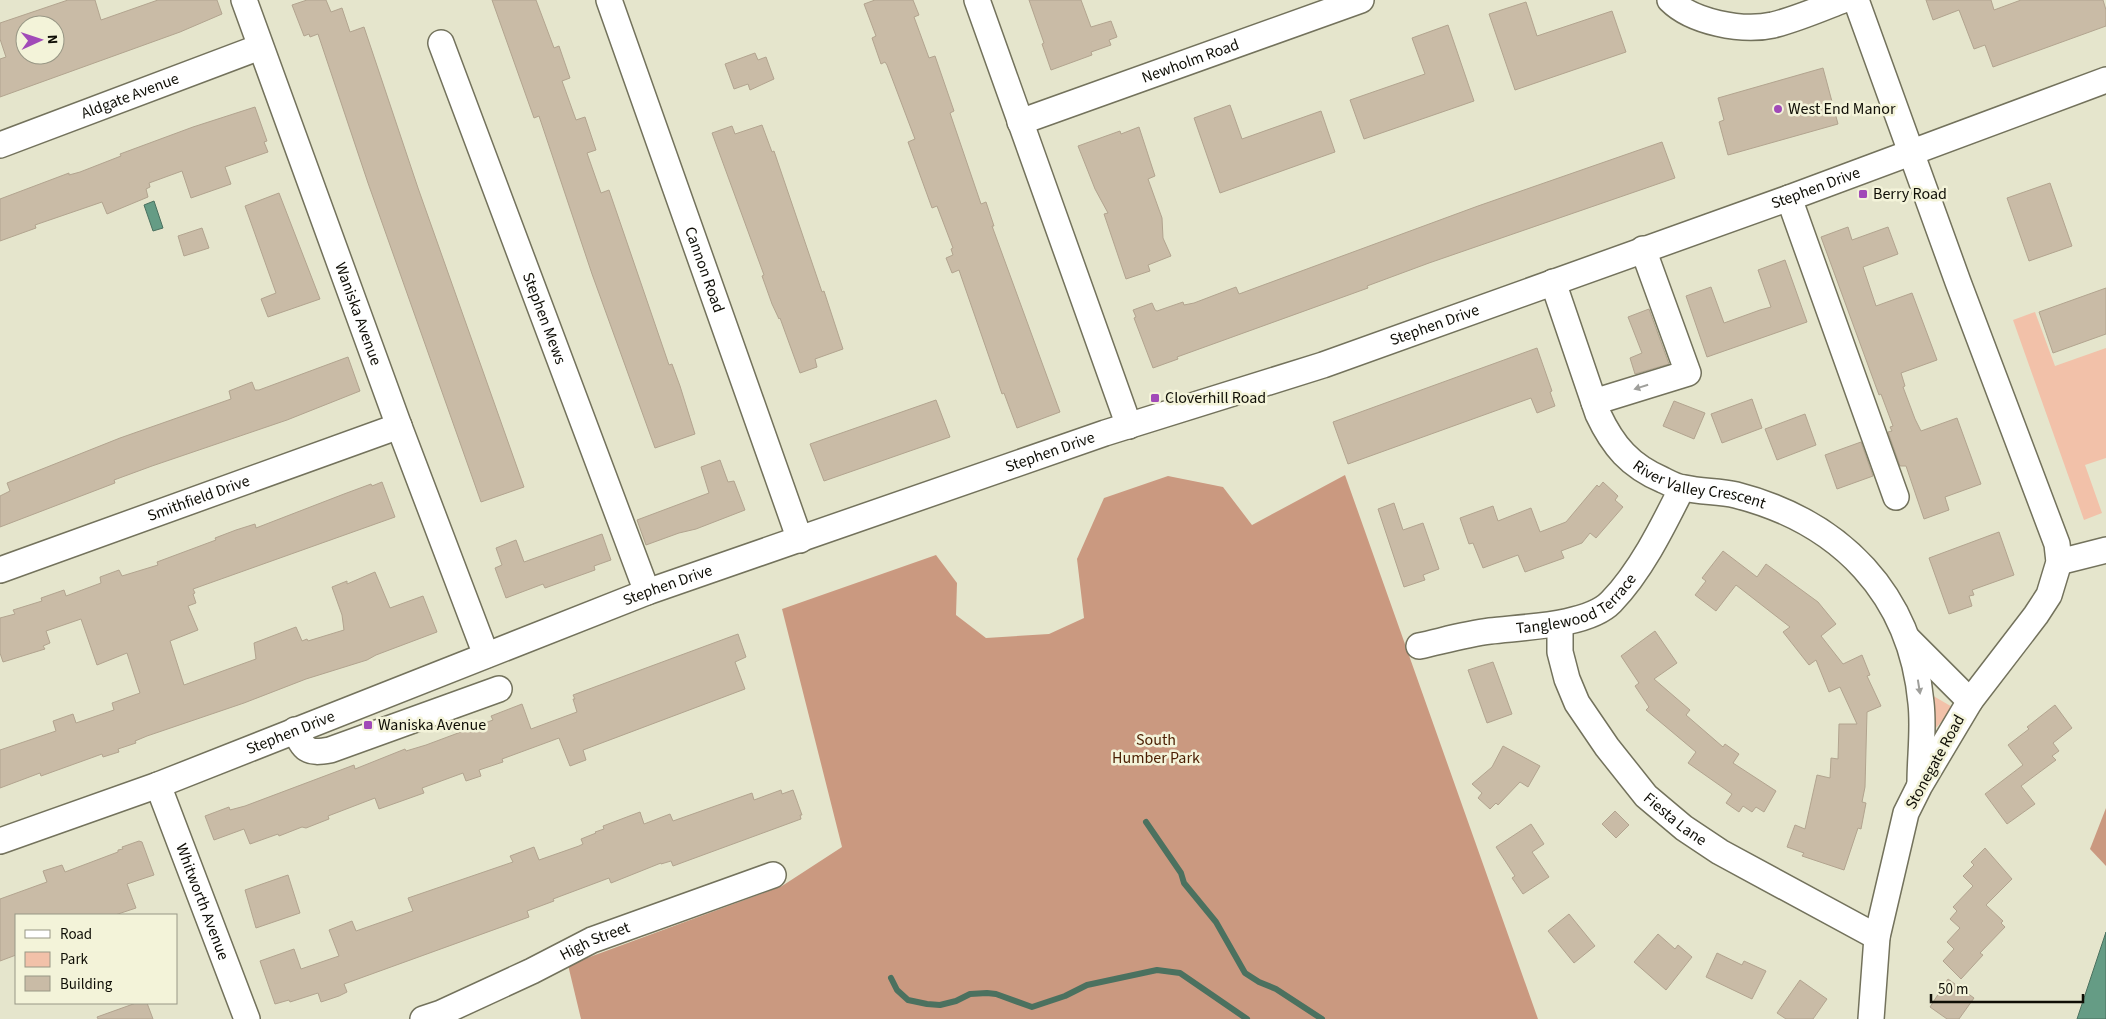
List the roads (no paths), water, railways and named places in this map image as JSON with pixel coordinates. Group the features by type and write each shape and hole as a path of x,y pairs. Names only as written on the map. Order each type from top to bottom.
{"street":[{"name":"Waniska Avenue","path":"244,0 399,426 486,655"},
{"name":"Cannon Road","path":"609,0 800,540"},
{"path":"977,0 1129,426"},
{"name":"Newholm Road","path":"1020,122 1361,0"},
{"path":"1670,0 1690,15 1714,23 1740,26 1770,25 1811,13 1843,0"},
{"path":"1856,0 1910,152 2057,544 2059,562 2106,550"},
{"name":"Stephen Mews","path":"441,43 647,592"},
{"name":"Aldgate Avenue","path":"0,145 260,48"},
{"name":"Stephen Drive","path":"0,841 158,784 647,592 1129,426 1324,365 1789,198 2106,80"},
{"path":"1789,198 1896,497"},
{"path":"1594,402 1688,373 1643,249"},
{"name":"River Valley Crescent","path":"1553,282 1594,402 1608,434 1631,462 1647,473 1682,488 1712,491 1761,503 1794,517 1827,536 1851,553 1871,576 1893,608 1908,639 1922,705 1920,785"},
{"name":"Smithfield Drive","path":"0,570 399,426"},
{"name":"Tanglewood Terrace","path":"1419,646 1489,631 1560,624 1597,611 1610,603 1642,559 1682,488"},
{"name":"Stonegate Road","path":"1871,1019 1878,937 1906,813 1920,785 1970,701 2036,615 2049,595 2059,562"},
{"name":"Fiesta Lane","path":"1560,624 1560,652 1567,679 1578,703 1607,747 1646,796 1684,828 1720,852 1878,937"},
{"name":"River Valley Crescent","path":"1908,639 1970,701"},
{"path":"295,730 302,746 308,751 330,750 498,688"},
{"name":"Whitworth Avenue","path":"158,784 247,1019"},
{"name":"High Street","path":"423,1019 441,1013 532,971 592,940 772,875"}],"waterway":[{"path":"1146,822 1181,873 1184,883 1216,922 1245,973 1259,982 1276,989 1322,1019"},
{"path":"891,978 897,990 908,1000 927,1004 940,1005 956,1001 970,994 987,993 996,994 1032,1007 1065,996 1087,985 1157,970 1180,973 1247,1019"}],"place":[{"name":"West End Manor","path":"1778,109"},
{"name":"Berry Road","path":"1863,194"},
{"name":"Cloverhill Road","path":"1155,398"},
{"name":"Waniska Avenue","path":"368,725"}],"park label":[{"name":"South Humber Park","path":"1156,749"}]}
